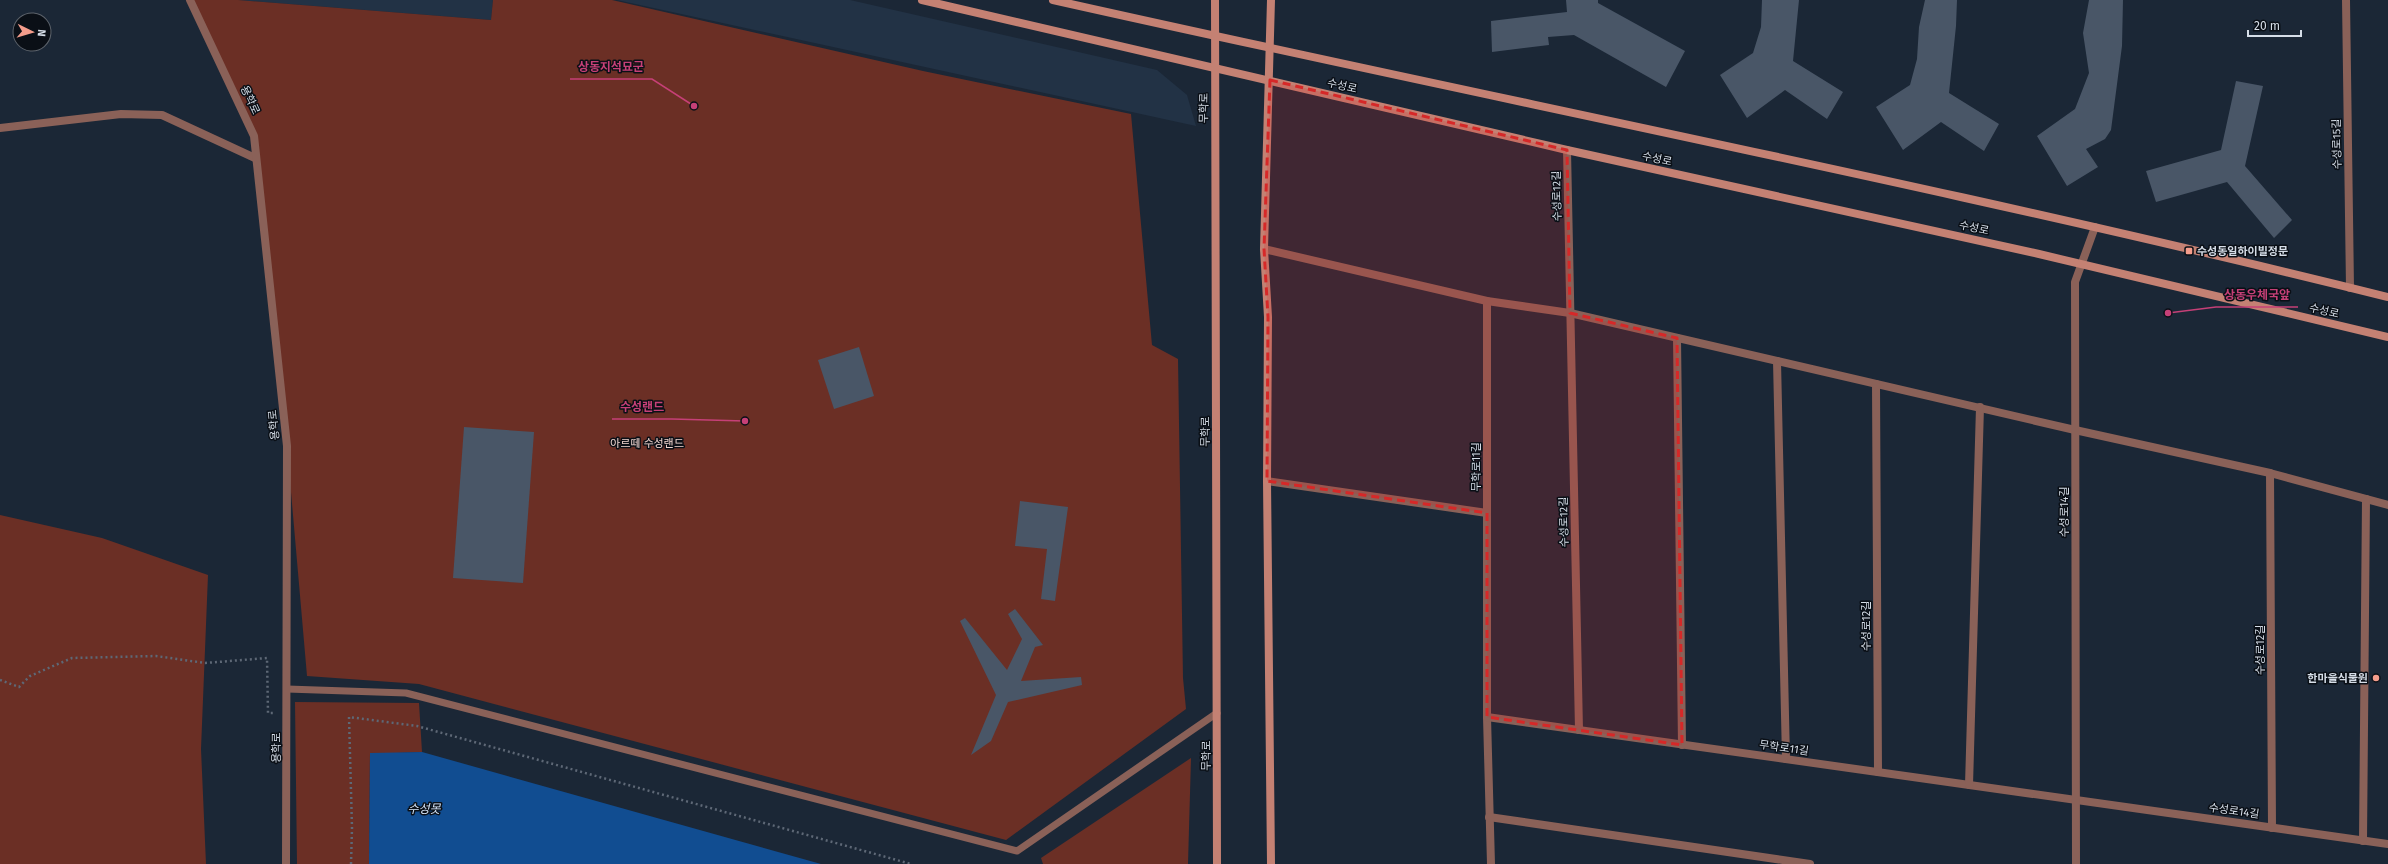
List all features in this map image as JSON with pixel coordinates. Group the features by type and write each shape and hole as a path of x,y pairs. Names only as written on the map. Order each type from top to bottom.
{"main road":[{"name":"수성로","path":"922,0 1567,150 2081,264 2388,337"},
{"name":"수성로","path":"1053,0 1271,49 2095,227 2388,297"},
{"name":"무학로","path":"1215,0 1217,864"},
{"path":"1271,0 1271,49 1264,249 1268,317 1267,481 1271,864"}],"street":[{"name":"용학로","path":"190,0 254,136 255,158 287,446 286,864"},
{"name":"수성로15길","path":"2346,0 2350,288"},
{"path":"0,128 121,114 162,115 255,158"},
{"name":"수성로12길","path":"1567,150 1579,730"},
{"name":"수성로14길","path":"2076,864 2077,800 2074,282 2095,227"},
{"path":"1264,249 1487,301 1570,313 2075,430 2270,472 2388,505"},
{"name":"무학로11길","path":"1487,301 1487,717 1491,864"},
{"path":"1677,338 1682,745"},
{"path":"1777,361 1786,759"},
{"name":"수성로12길","path":"1876,384 1878,772"},
{"path":"1970,785 1980,407"},
{"name":"수성로12길","path":"2270,472 2272,828"},
{"path":"1267,481 1487,512"},
{"path":"2363,841 2366,499"},
{"name":"무학로11길","path":"1487,717 2077,800"},
{"name":"수성로14길","path":"2077,800 2388,844"},
{"path":"1489,817 1810,864"}],"lane":[{"path":"287,689 406,693 1017,851 1217,713"}],"path":[{"path":"0,680 19,687 30,676 72,658 156,656 205,663 267,658 268,713 287,712"},
{"path":"350,864 352,828 349,717 422,728 911,864"}],"highlighted area":[{"path":"1270,80 1567,150 1570,313 1677,338 1682,745 1487,717 1487,513 1267,481 1268,317 1264,249"}],"shaded area":[{"path":"238,0 493,0 491,20"},
{"path":"617,0 850,0 1157,70 1187,95 1196,126"}],"green space":[{"name":"아르떼 수성랜드","path":"190,0 238,0 491,20 493,0 612,0 923,71 1131,114 1152,345 1178,359 1183,678 1186,709 1006,840 419,684 307,676 287,446 254,136"},
{"path":"0,515 102,538 208,575 201,749 206,864 0,864"},
{"path":"295,702 419,703 422,752 370,754 369,864 297,864"},
{"path":"1191,758 1188,864 1043,864 1041,858"}],"water":[{"name":"수성못","path":"422,752 821,864 369,864 370,753"}],"building":[{"path":"1566,0 1598,0 1598,3 1685,51 1666,87 1574,35 1548,37 1549,45 1492,52 1491,21 1567,12"},
{"path":"1762,0 1799,0 1793,61 1843,92 1827,119 1785,90 1747,118 1720,75 1753,53 1761,27"},
{"path":"1925,0 1957,0 1956,26 1949,93 1999,124 1984,151 1941,122 1903,150 1876,107 1910,85 1917,59 1919,27"},
{"path":"2089,0 2123,0 2122,46 2111,130 2105,139 2086,149 2098,167 2067,186 2037,136 2075,109 2089,73 2083,33"},
{"path":"2236,81 2263,86 2245,166 2292,220 2274,238 2227,182 2156,202 2146,171 2221,150"},
{"path":"859,347 874,396 834,409 818,360"},
{"path":"464,427 534,432 523,583 453,578"},
{"path":"1020,501 1068,507 1055,601 1041,599 1047,549 1015,546"},
{"path":"1015,609 1043,645 1035,647 1021,681 1081,677 1082,685 1008,702 991,741 971,755 996,695 960,621 965,618 1007,670 1022,639 1008,614"}],"place":[{"name":"상동지석묘군","path":"694,106"},
{"name":"수성동일하이빌정문","path":"2189,251"},
{"name":"상동우체국앞","path":"2168,313"},
{"name":"수성랜드","path":"745,421"},
{"name":"한마을식물원","path":"2376,678"}]}
